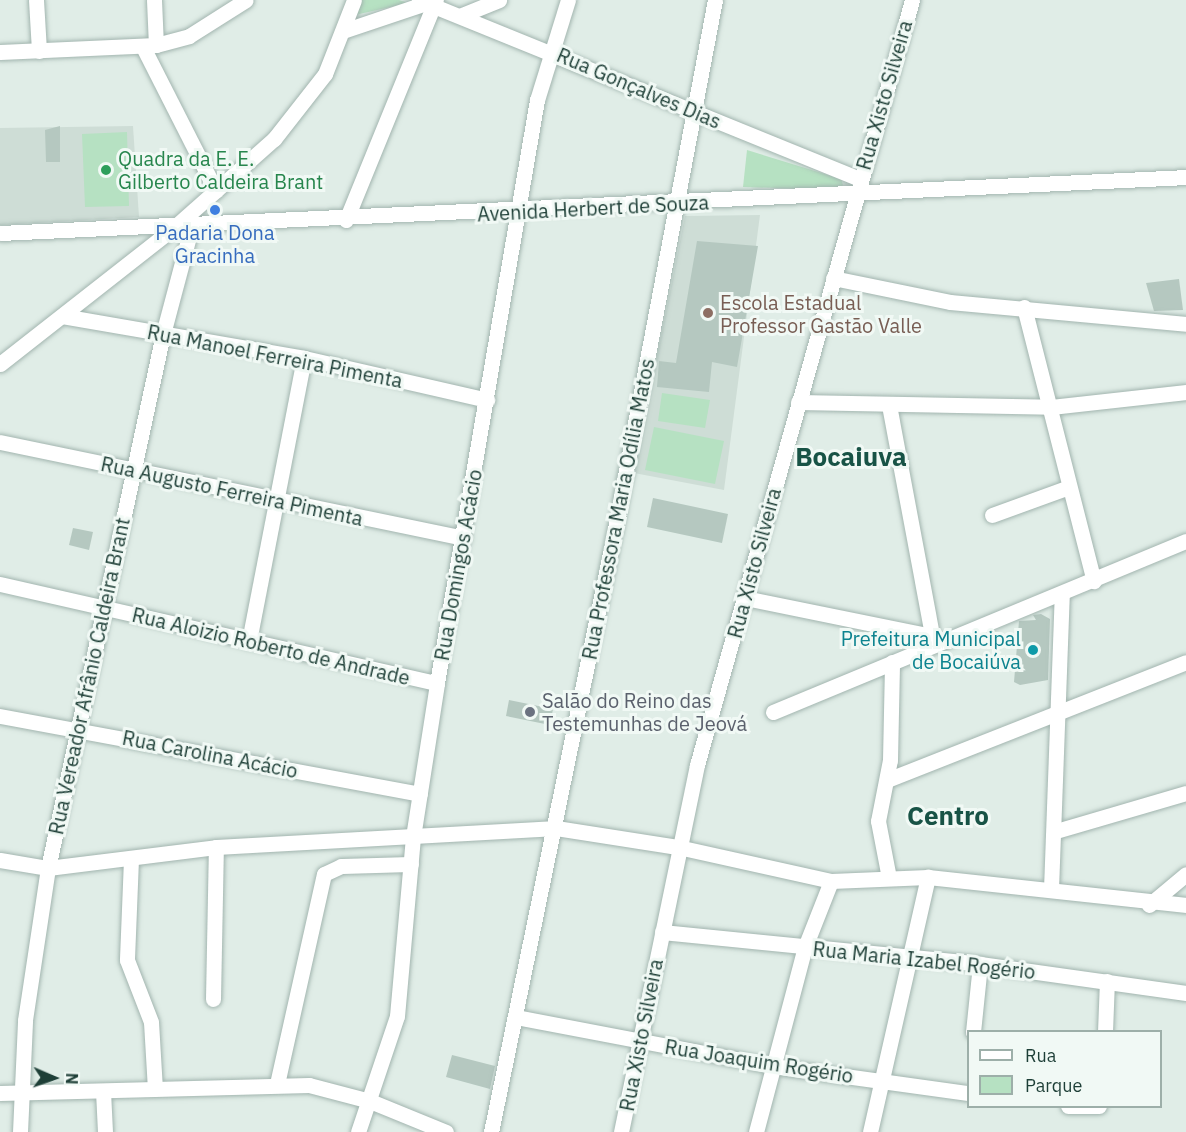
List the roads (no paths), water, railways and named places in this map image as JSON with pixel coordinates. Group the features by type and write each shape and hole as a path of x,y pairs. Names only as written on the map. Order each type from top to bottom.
{"street":[{"path":"36,0 39,51"},
{"path":"154,0 149,46 216,191"},
{"path":"0,52 149,46 189,36 246,0"},
{"path":"0,364 184,225 297,113 325,74 354,0"},
{"path":"462,15 499,0"},
{"name":"Rua Domingos Acácio","path":"358,1132 370,1101 398,1007 413,837 437,683 549,51 568,0"},
{"name":"Rua Professora Maria Odília Matos","path":"491,1132 556,828 678,204 715,0"},
{"name":"Rua Xisto Silveira","path":"621,1132 678,847 854,195 912,0"},
{"path":"343,31 429,2"},
{"path":"346,220 429,2"},
{"name":"Rua Gonçalves Dias","path":"429,2 860,179"},
{"name":"Avenida Herbert de Souza","path":"0,232 346,220 1186,177"},
{"name":"Rua Vereador Afrânio Caldeira Brant","path":"20,1132 20,1093 48,868 106,610 132,470 184,225"},
{"path":"833,279 950,302 1186,324"},
{"path":"1024,308 1094,580"},
{"name":"Rua Manoel Ferreira Pimenta","path":"62,316 304,358 487,400"},
{"path":"249,641 274,500 304,358"},
{"path":"798,402 1051,407 1186,392"},
{"path":"889,405 933,640"},
{"name":"Rua Augusto Ferreira Pimenta","path":"0,441 463,538"},
{"path":"992,515 1070,487"},
{"path":"773,712 892,662 933,640 1062,595 1186,541"},
{"name":"Rua Aloizio Roberto de Andrade","path":"0,584 106,610 437,683"},
{"path":"1051,889 1061,710 1062,595"},
{"path":"745,598 933,640"},
{"path":"890,878 878,821 887,780 892,662"},
{"path":"887,780 1186,662"},
{"name":"Rua Carolina Acácio","path":"0,716 420,794"},
{"path":"1056,831 1186,793"},
{"path":"0,860 48,868 216,847 556,828 678,847 831,881 928,877 1051,889 1149,905 1186,905"},
{"path":"213,999 216,847"},
{"path":"131,859 127,960 151,1022 155,1089"},
{"path":"277,1084 324,874 340,866 411,864"},
{"path":"1149,905 1186,874"},
{"path":"870,1132 928,877"},
{"path":"756,1132 805,947 831,881"},
{"name":"Rua Maria Izabel Rogério","path":"662,932 980,964 1186,993"},
{"path":"973,1030 980,964"},
{"path":"1105,1030 1107,981"},
{"name":"Rua Joaquim Rogério","path":"516,1017 773,1066 881,1081 967,1088"},
{"path":"0,1093 277,1084 309,1085 370,1101 446,1132"},
{"path":"103,1091 105,1132"}],"place":[{"name":"Quadra da E. E. Gilberto Caldeira Brant","path":"106,170"},
{"name":"Padaria Dona Gracinha","path":"215,210"},
{"name":"Escola Estadual Professor Gastão Valle","path":"708,313"},
{"name":"Prefeitura Municipal de Bocaiúva","path":"1033,650"},
{"name":"Salão do Reino das Testemunhas de Jeová","path":"530,712"}],"district":[{"name":"Bocaiuva","path":"851,457"},
{"name":"Centro","path":"948,816"}]}
